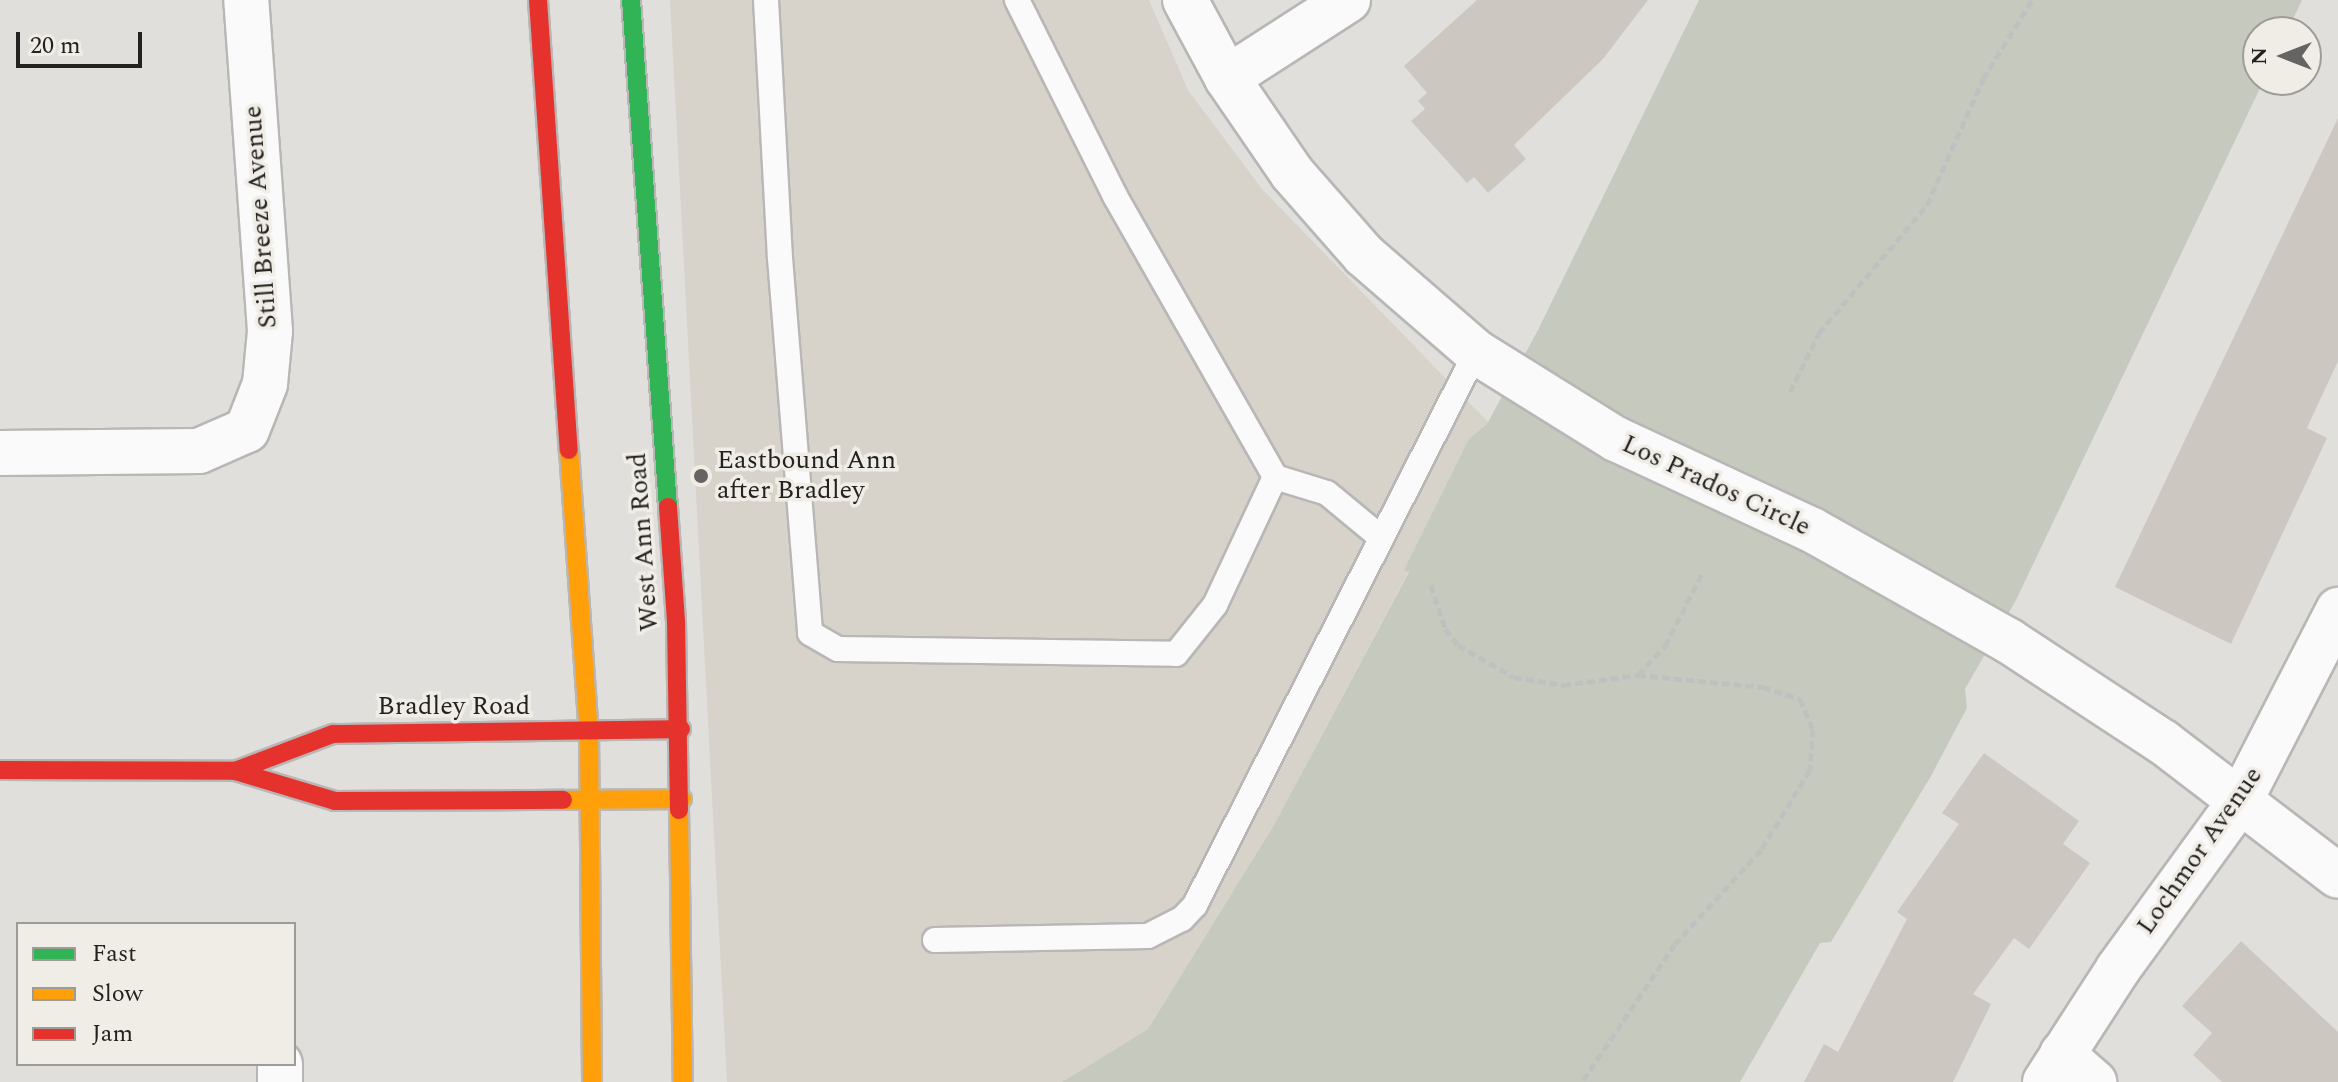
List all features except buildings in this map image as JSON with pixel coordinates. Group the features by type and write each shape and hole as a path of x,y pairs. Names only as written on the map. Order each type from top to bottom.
{"main road":[{"path":"538,0 589,733 592,1082"},
{"name":"West Ann Road","path":"631,0 681,729 683,1082"},
{"name":"Bradley Road","path":"235,771 333,734 589,733 681,729"},
{"name":"Bradley Road","path":"0,770 235,771 335,801 682,799"}],"street":[{"name":"Still Breeze Avenue","path":"0,453 199,451 247,430 265,384 270,331 246,0"},
{"name":"Los Prados Circle","path":"1185,0 1227,78 1327,215 1400,289 1476,352 1616,439 1812,530 1938,599 2073,681 2338,876"},
{"path":"1227,78 1348,0"},
{"name":"Lochmor Avenue","path":"2067,1073 2240,801 2338,610"}],"lane":[{"path":"766,0 780,258 810,633 838,649 1176,654 1215,605 1275,477"},
{"path":"1017,0 1115,196 1275,477 1327,493 1379,536"},
{"path":"935,940 1148,936 1182,919 1205,889 1379,536 1476,352"}],"path":[{"path":"1790,392 1819,333 1927,205 1983,79 2032,0"},
{"path":"1638,675 1665,646 1702,574"},
{"path":"1431,585 1445,629 1492,668 1563,685 1638,675 1763,687 1800,699 1813,729 1810,770 1761,850 1675,944 1582,1082"}],"shaded area":[{"path":"670,0 1149,0 1188,90 1262,189 1488,422 1274,825 1148,1029 1062,1082 727,1082"},
{"path":"1699,0 2302,0 2294,16 2242,16 2242,96 2256,96 2016,600 1965,689 1967,708 1931,776 1831,942 1820,943 1740,1082 1062,1082 1148,1029 1274,825 1409,572 1404,570 1469,439 1487,424 1538,330"}],"traffic: fast":[{"path":"631,0 668,507"}],"traffic: slow":[{"path":"569,450 589,733 592,1082"},
{"path":"563,800 682,799"},
{"path":"679,810 683,1082"}],"traffic: jam":[{"path":"538,0 569,450"},
{"path":"668,507 676,621 679,810"},
{"path":"235,771 333,734 681,729"},
{"path":"0,770 235,771 335,801 563,800"}],"place":[{"name":"Eastbound Ann after Bradley","path":"701,476"}]}
